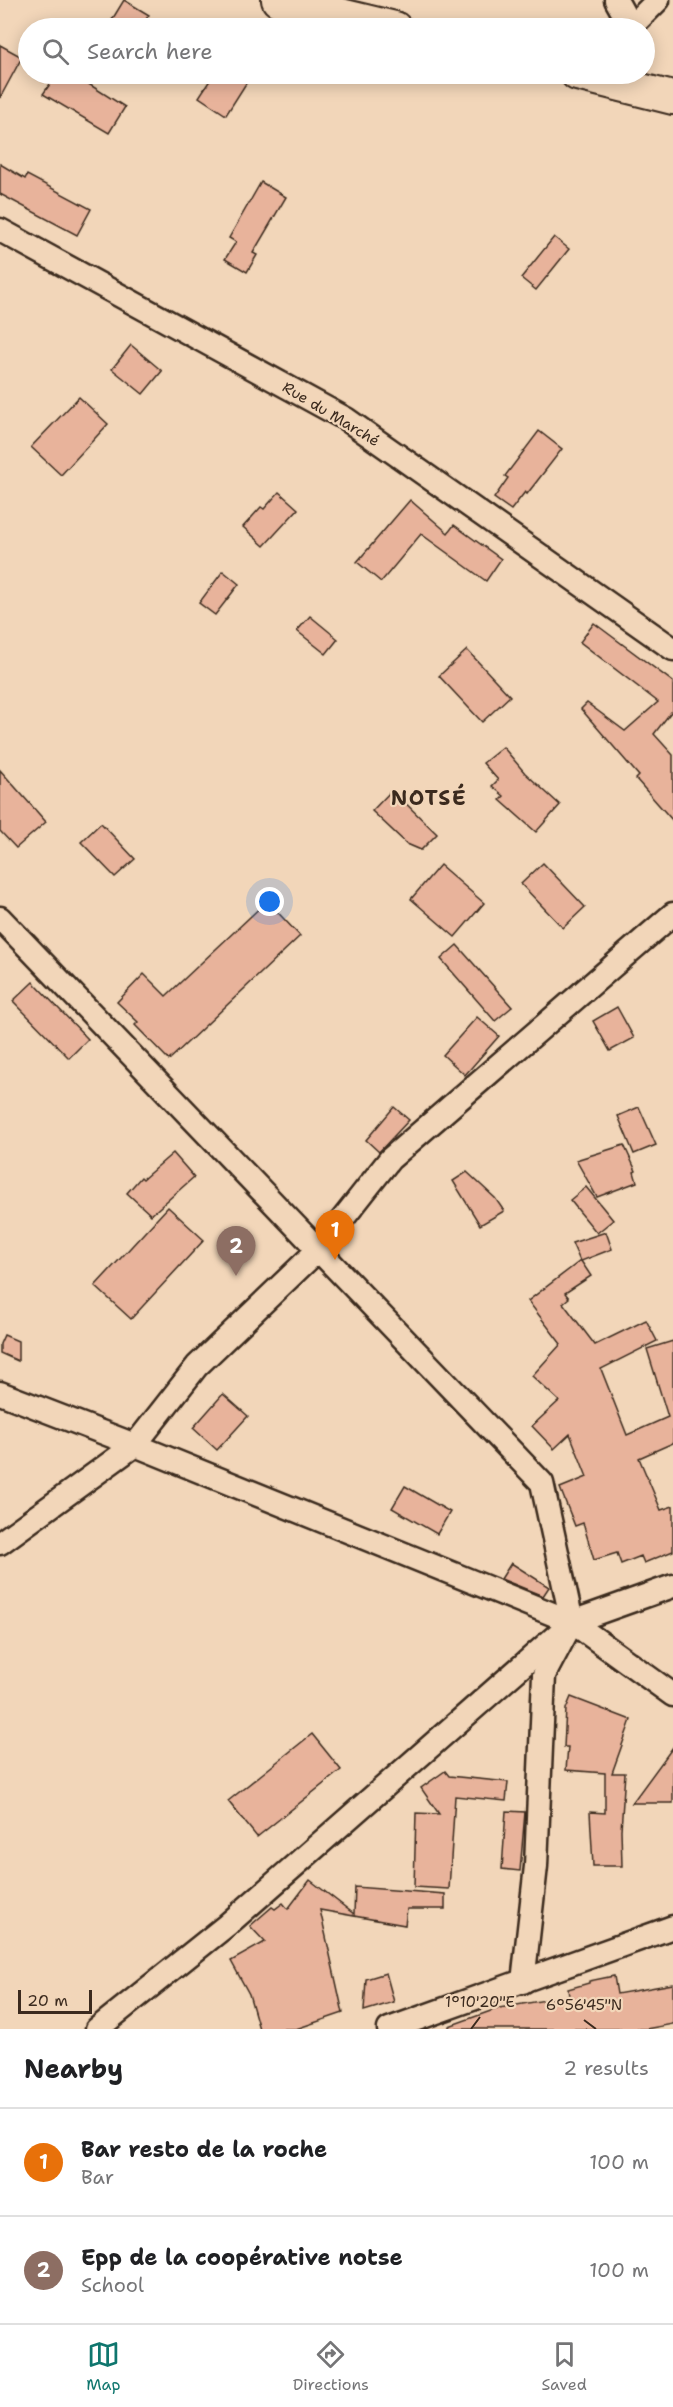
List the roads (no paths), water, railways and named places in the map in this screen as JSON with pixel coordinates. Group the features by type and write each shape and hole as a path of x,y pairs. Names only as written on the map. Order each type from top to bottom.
{"main road":[{"path":"278,0 320,5 362,18"},
{"path":"619,84 673,98"}],"street":[{"path":"616,0 626,18"},
{"path":"641,18 658,0"},
{"name":"Rue du Marché","path":"0,230 346,419 673,649"},
{"path":"0,1543 135,1445 197,1366 319,1249 390,1160 673,914"},
{"path":"0,918 542,1483 572,1622 544,1674 536,1866 523,1982"},
{"path":"0,1393 135,1445 572,1622 673,1695"},
{"path":"97,2029 227,1925 572,1622 673,1586"},
{"path":"388,2029 673,1927"}],"place":[{"name":"Bar resto de la roche","path":"335,1260"},
{"name":"Epp de la coopérative notse","path":"236,1276"}],"district":[{"name":"NOTSÉ","path":"429,798"}]}
